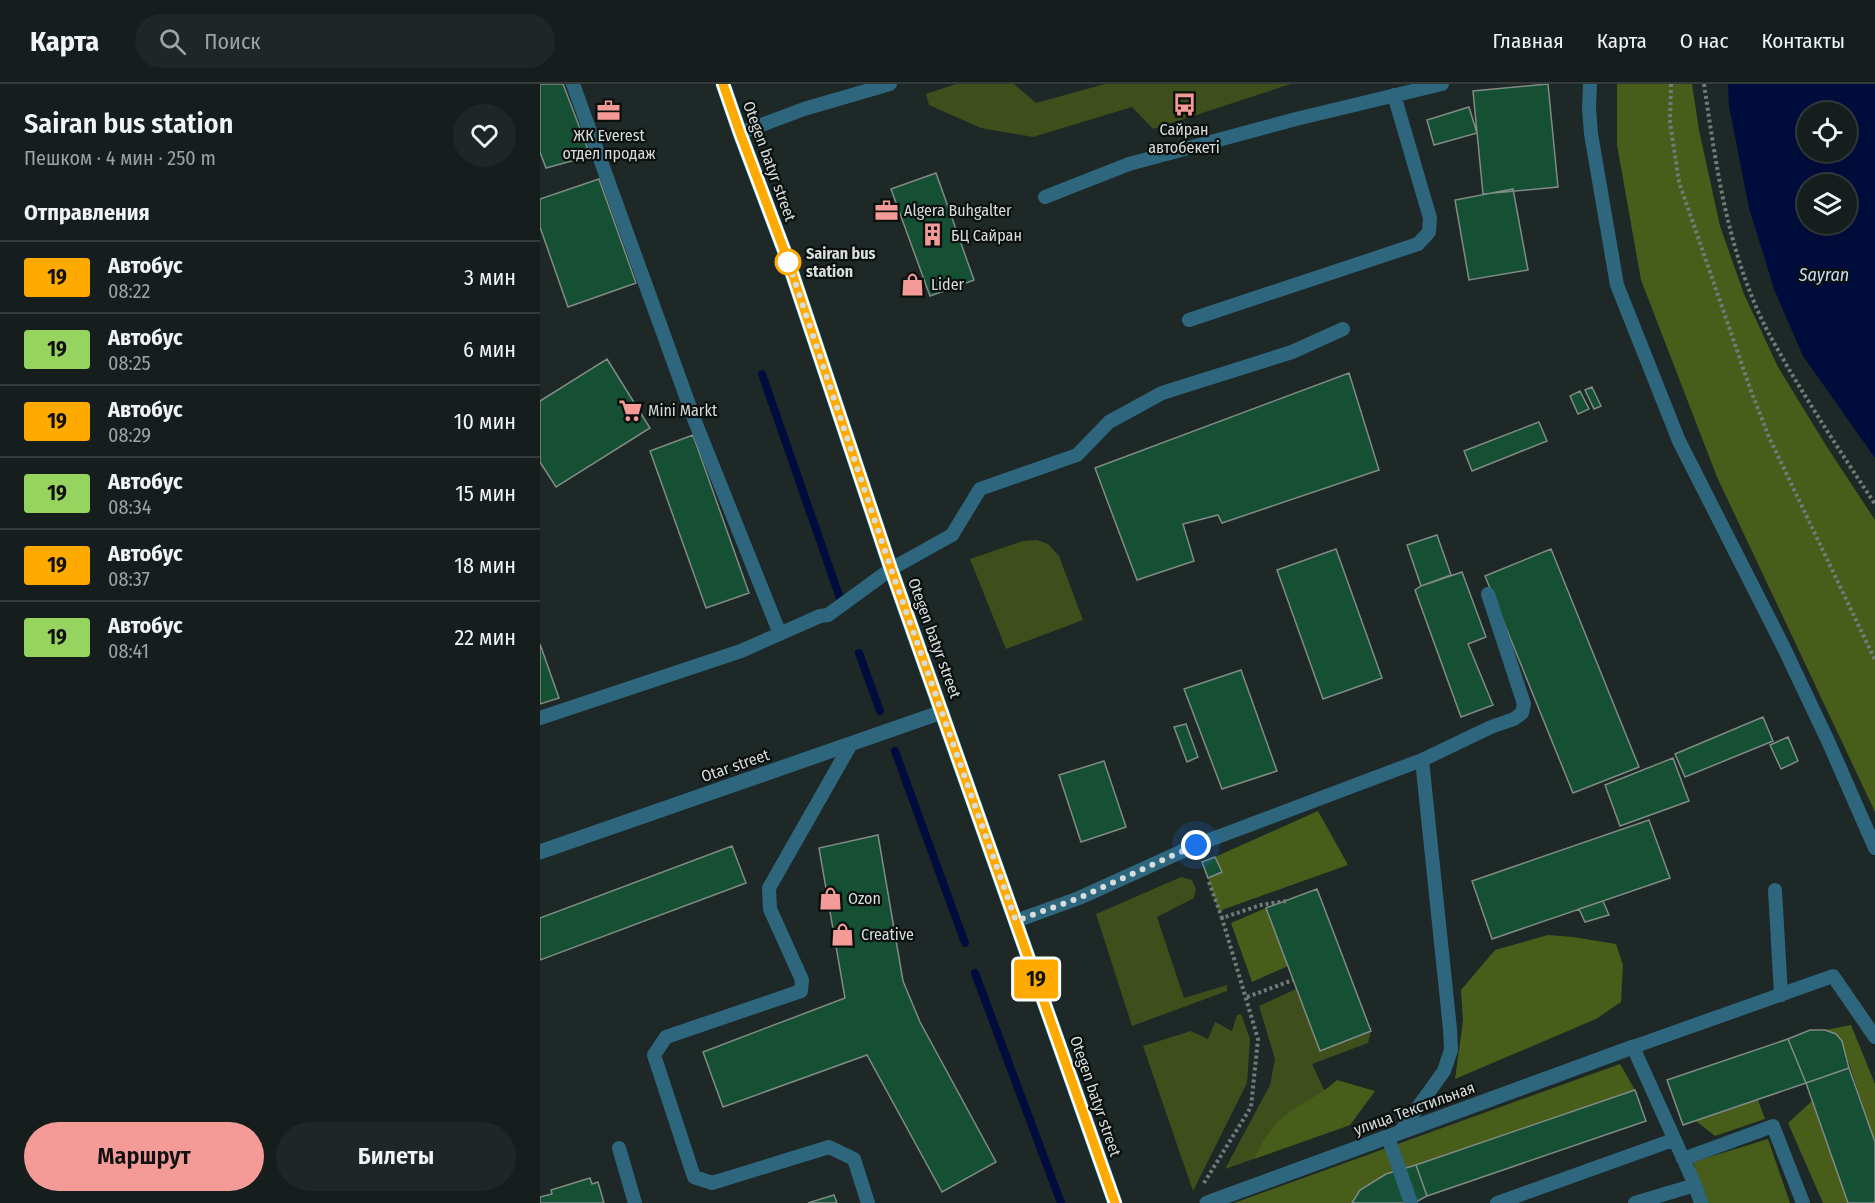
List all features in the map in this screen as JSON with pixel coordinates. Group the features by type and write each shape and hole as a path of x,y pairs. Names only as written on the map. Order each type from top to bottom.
{"main road":[{"name":"Otegen batyr street","path":"723,84 787,258 891,569 1115,1203"}],"street":[{"name":"Otar street","path":"540,852 942,712"},
{"name":"улица Текстильная","path":"1207,1203 1633,1047"}],"lane":[{"path":"573,84 696,424 780,634"},
{"path":"740,133 804,110 890,84"},
{"path":"1045,196 1129,164 1296,119 1442,84"},
{"path":"1590,84 1591,134 1617,285 1679,441 1784,646 1875,848"},
{"path":"1189,320 1418,244 1429,232 1430,218 1394,95"},
{"path":"540,718 741,651 820,616 828,615 891,569 952,535 980,489 1077,455 1109,422 1162,393 1292,352 1343,329"},
{"path":"1016,921 1079,898 1196,845 1422,760 1522,714 1524,704 1488,594"},
{"path":"852,744 769,888 770,909 802,980 801,991 666,1037 654,1055 694,1177 712,1183 829,1147 854,1158 868,1203"},
{"path":"1411,1203 1394,1135 1444,1071 1451,1050 1422,760"},
{"path":"1775,890 1781,995"},
{"path":"1701,1203 1633,1047 1833,976 1875,1037"},
{"path":"1683,1158 1773,1126 1803,1203"},
{"path":"1497,1203 1673,1140"},
{"path":"619,1148 635,1203"},
{"path":"1635,1203 1695,1185"}],"path":[{"path":"1671,84 1670,122 1679,182 1751,392 1768,437 1875,660"},
{"path":"1704,84 1726,216 1741,267 1763,322 1816,415 1875,504"},
{"path":"1203,1185 1251,1107 1258,1039 1247,997 1209,882"},
{"path":"1222,918 1261,905 1286,901"},
{"path":"1247,997 1293,980"}],"green space":[{"path":"956,84 1014,84 1036,103 1105,84 1291,84 1153,129 1132,107 1033,137 981,128 929,105 926,94"},
{"path":"1617,84 1692,84 1699,130 1720,226 1744,294 1778,367 1875,520 1875,812 1717,477 1641,280 1617,145"},
{"path":"1037,540 1048,544 1059,556 1083,620 1006,649 970,559 1023,541"},
{"path":"1318,811 1348,865 1219,911 1208,878 1221,872 1215,857"},
{"path":"1181,877 1192,880 1196,889 1194,898 1157,917 1184,998 1227,985 1227,991 1132,1026 1096,914"},
{"path":"1266,908 1288,966 1252,982 1231,923"},
{"path":"1548,935 1616,944 1623,965 1621,1002 1596,1019 1455,1079 1463,1021 1461,990 1495,950"},
{"path":"1296,989 1320,1051 1371,1031 1368,1043 1312,1064 1338,1119 1350,1125 1225,1169 1270,1085 1275,1059 1259,1006"},
{"path":"1241,1014 1250,1039 1247,1083 1193,1191 1143,1046 1191,1031 1208,1039 1215,1022 1232,1031 1237,1015"},
{"path":"1851,1025 1875,1084 1875,1142 1842,1042 1836,1034 1825,1030"},
{"path":"1620,1064 1635,1090 1416,1165 1360,1190 1352,1203 1234,1203"},
{"path":"1337,1080 1375,1091 1350,1125 1254,1159 1266,1138 1281,1119"},
{"path":"1758,1100 1765,1119 1715,1136 1696,1121"},
{"path":"1812,1101 1848,1203 1823,1203 1788,1123"},
{"path":"1768,1139 1790,1203 1706,1203 1693,1162"}],"water":[{"name":"Sayran","path":"1728,84 1875,84 1875,458 1803,356 1774,289 1749,208 1729,106"}],"building":[{"path":"540,84 563,84 589,152 575,160 546,168 540,152"},
{"path":"1548,84 1558,187 1483,194 1473,91"},
{"path":"1469,107 1477,133 1434,145 1427,120"},
{"name":"БЦ Сайран","path":"936,173 974,280 930,296 891,189"},
{"path":"599,179 636,283 568,307 540,227 540,199"},
{"path":"1513,189 1528,270 1469,280 1455,200"},
{"path":"607,359 650,428 556,487 540,462 540,401"},
{"path":"1349,373 1379,470 1222,523 1218,515 1183,524 1194,561 1137,580 1095,468"},
{"path":"1592,387 1601,406 1594,409 1585,390"},
{"path":"1580,391 1589,409 1578,414 1570,396"},
{"path":"1539,422 1547,441 1472,471 1464,451"},
{"path":"693,435 749,593 706,608 650,451"},
{"path":"1437,535 1451,575 1421,586 1407,545"},
{"path":"1336,549 1382,678 1323,699 1277,570"},
{"path":"1551,549 1639,767 1573,793 1485,576"},
{"path":"1462,572 1486,637 1468,644 1493,705 1461,717 1415,590"},
{"path":"540,644 559,698 540,704"},
{"path":"1241,670 1277,771 1222,789 1184,689"},
{"path":"1763,717 1773,741 1685,777 1675,754"},
{"path":"1186,724 1198,757 1187,762 1174,727"},
{"path":"1788,737 1798,761 1781,769 1770,745"},
{"path":"1673,758 1689,801 1620,826 1605,785"},
{"path":"1104,761 1126,827 1081,842 1059,775"},
{"path":"1649,820 1670,878 1492,939 1472,881"},
{"path":"878,835 903,981 920,1022 996,1162 942,1192 867,1055 723,1107 703,1052 845,998 819,848"},
{"path":"732,846 746,883 540,960 540,918"},
{"path":"1215,857 1222,872 1208,878 1202,862"},
{"path":"1317,889 1371,1031 1320,1051 1266,908"},
{"path":"1603,901 1609,915 1585,922 1579,909"},
{"path":"1810,1030 1825,1030 1836,1034 1842,1041 1849,1068 1806,1083 1788,1039"},
{"path":"1788,1039 1806,1083 1683,1125 1667,1080"},
{"path":"1849,1068 1875,1142 1875,1203 1848,1203 1806,1083"},
{"path":"1635,1090 1646,1121 1427,1196 1416,1165"},
{"path":"1416,1165 1427,1196 1414,1203 1352,1203 1360,1190 1386,1174"},
{"path":"590,1178 592,1184 598,1182 604,1203 540,1203 540,1197 552,1194 551,1190"},
{"path":"834,1195 837,1203 808,1203"}],"waterway":[{"path":"762,374 841,601"},
{"path":"859,653 880,711"},
{"path":"895,751 965,943"},
{"path":"975,973 1061,1203"}],"bus line":[{"name":"19","path":"723,84 787,258 891,569 1115,1203"}],"place":[{"name":"Сайран автобекеті","path":"1184,104"},
{"name":"ЖК Everest отдел продаж","path":"609,110"},
{"name":"Algera Buhgalter","path":"886,210"},
{"name":"БЦ Сайран","path":"933,235"},
{"name":"Sairan bus station","path":"788,262"},
{"name":"Lider","path":"913,284"},
{"name":"Mini Markt","path":"630,410"},
{"name":"Ozon","path":"830,898"},
{"name":"Creative","path":"843,934"}],"route":[{"path":"788,262 787,258 891,569 1016,921 1079,898 1196,845"}]}
